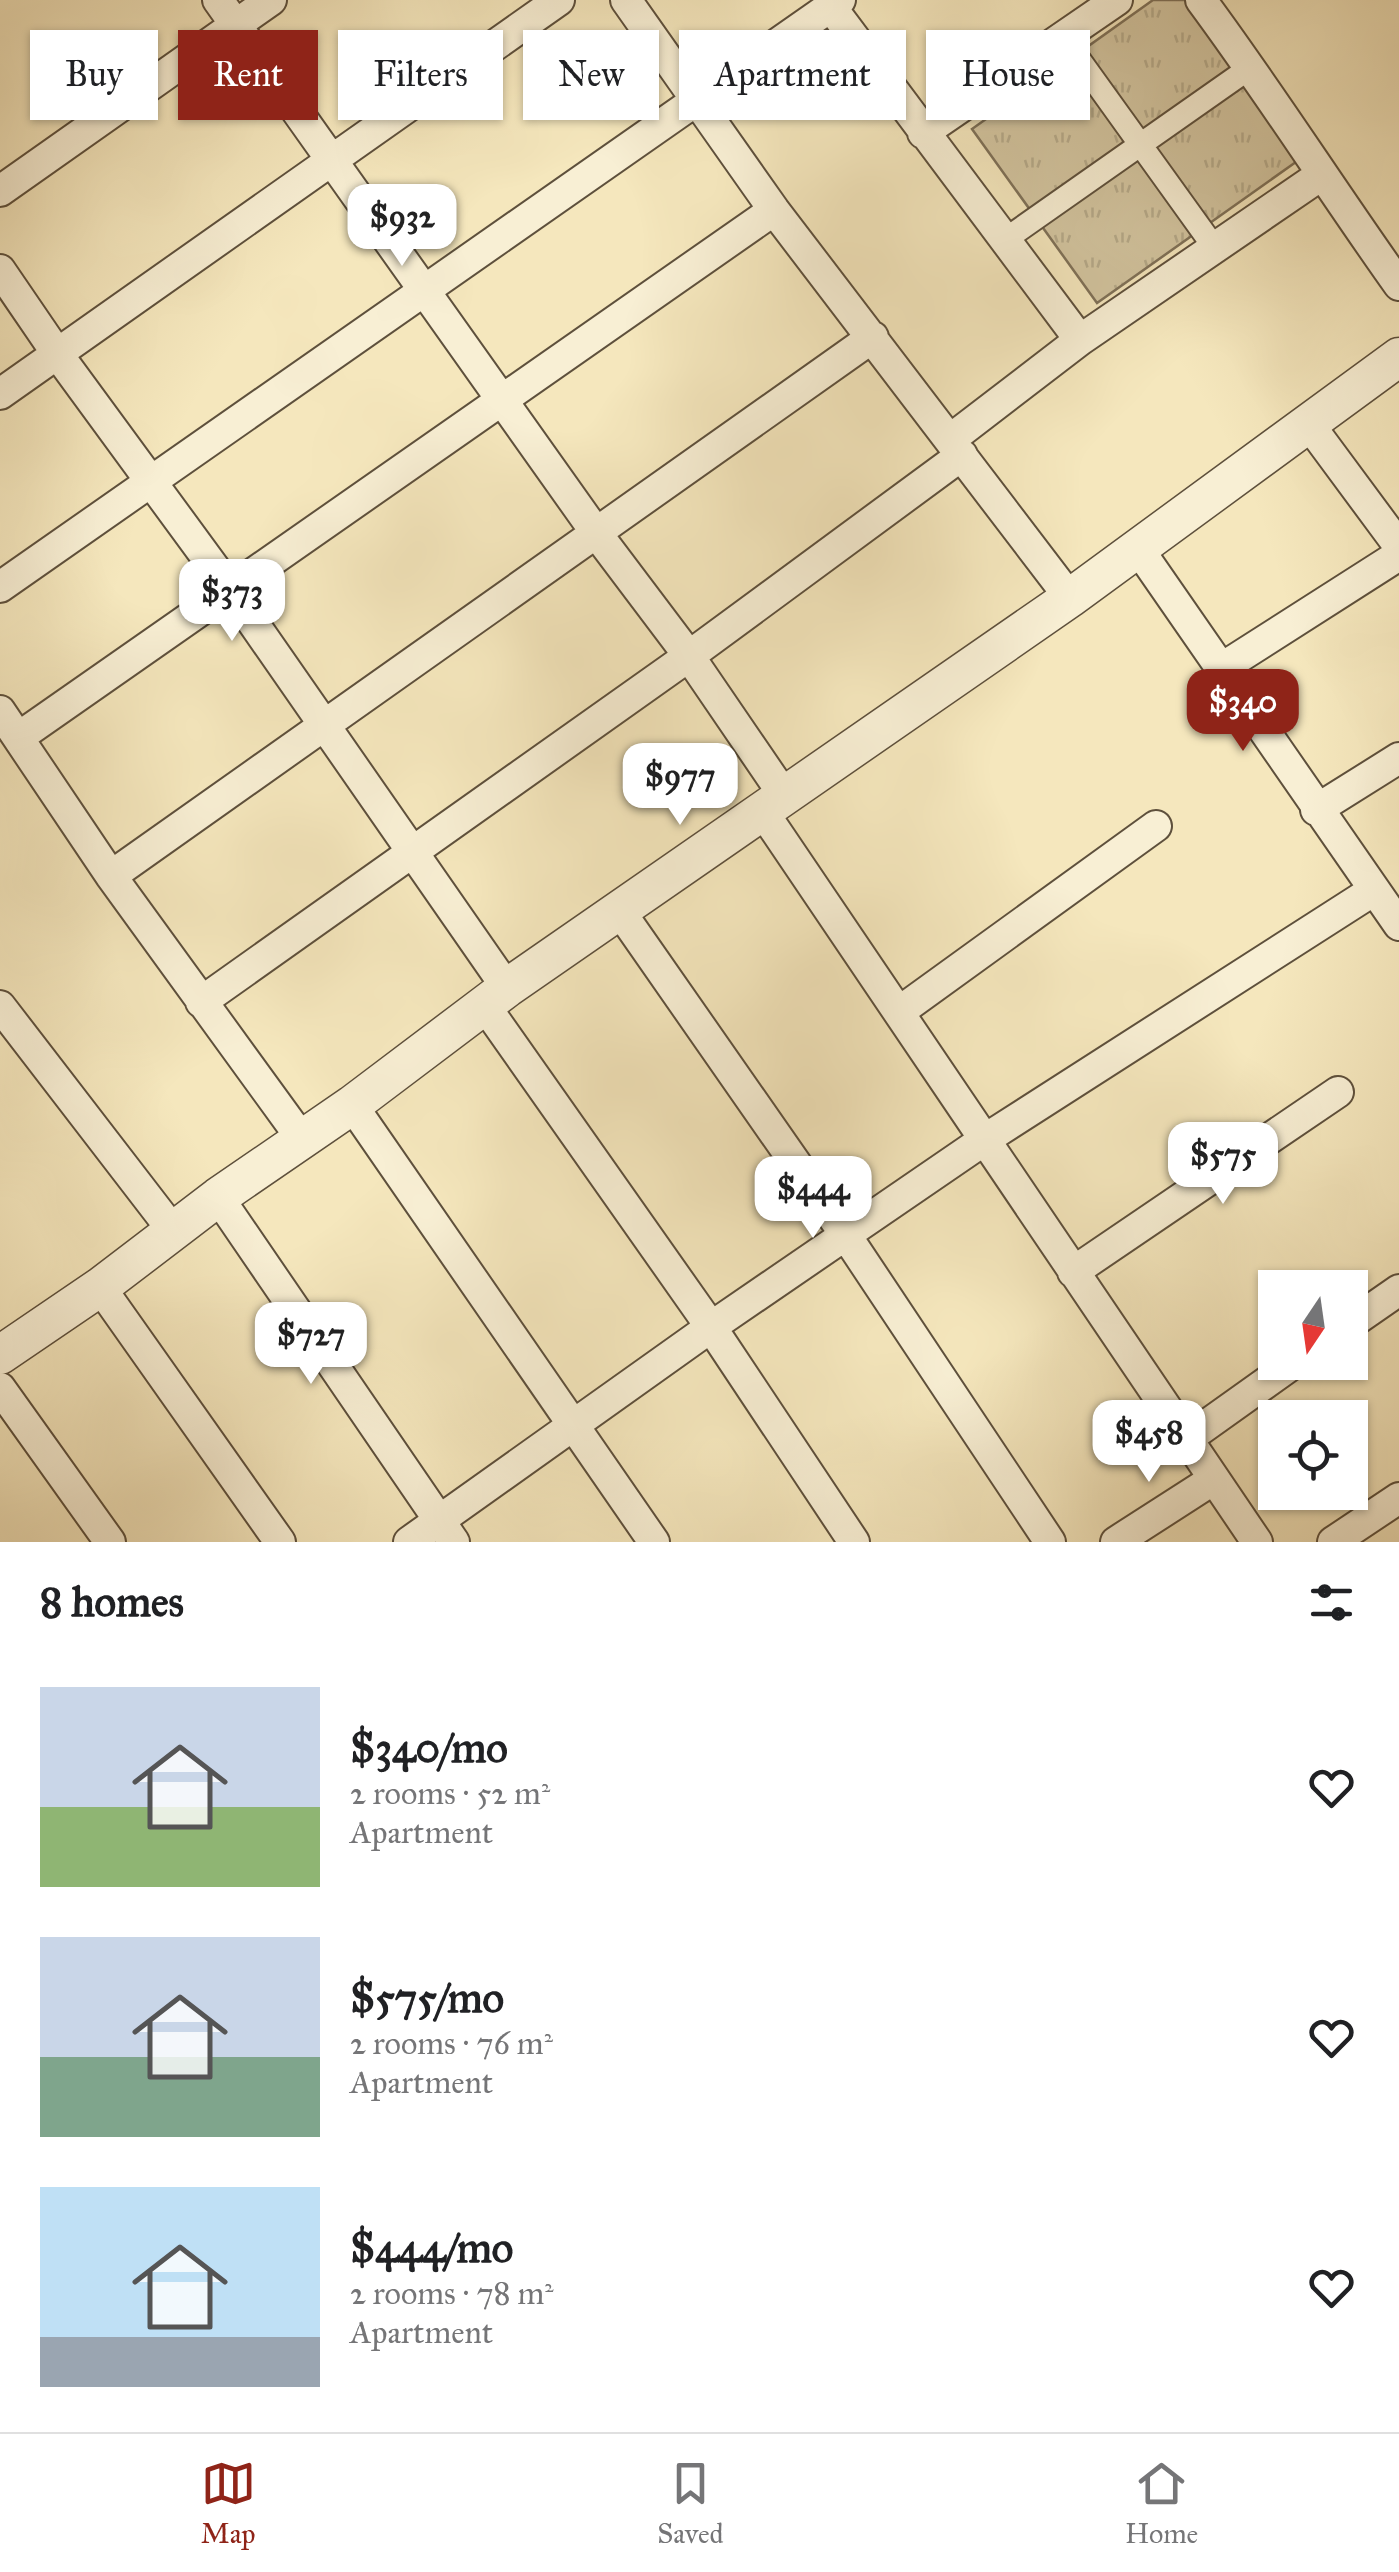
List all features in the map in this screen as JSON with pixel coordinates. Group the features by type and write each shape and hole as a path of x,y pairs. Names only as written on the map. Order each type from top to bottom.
{"street":[{"path":"0,191 226,12 271,0"},
{"path":"0,394 559,0"},
{"path":"626,0 679,76"},
{"path":"1073,30 1116,0"},
{"path":"1201,0 1399,285"},
{"path":"796,30 835,3 924,134 1080,340"},
{"path":"226,12 597,534 689,656 900,1012 1257,1542"},
{"path":"1006,240 1251,67"},
{"path":"1090,75 1214,247"},
{"path":"0,587 679,112"},
{"path":"710,120 774,210 1070,598"},
{"path":"924,134 944,120"},
{"path":"201,1002 689,656 956,447 1080,340 1320,175"},
{"path":"18,737 774,210"},
{"path":"0,270 230,588 413,852 496,997 854,1542"},
{"path":"112,876 873,337"},
{"path":"0,1355 100,1288 218,1197 352,1105 618,910 1070,598 1399,357"},
{"path":"1308,423 1399,546"},
{"path":"1137,547 1399,926"},
{"path":"1222,668 1399,555"},
{"path":"0,711 112,876 302,1139"},
{"path":"1316,810 1399,758"},
{"path":"900,1012 1156,826"},
{"path":"409,1542 446,1530 573,1425 984,1140 1374,890"},
{"path":"618,910 846,1236 1050,1542"},
{"path":"0,1006 174,1232"},
{"path":"1073,1272 1338,1092"},
{"path":"352,1105 654,1542"},
{"path":"218,1197 446,1530"},
{"path":"100,1288 280,1542"},
{"path":"1368,1312 1399,1290"},
{"path":"1187,1438 1269,1380"},
{"path":"0,1388 110,1542"},
{"path":"1116,1542 1214,1479"},
{"path":"1333,1542 1399,1498"}],"green space":[{"path":"1153,0 1191,0 1303,157 1097,303 972,129 985,120 1090,120 1090,45"}]}
